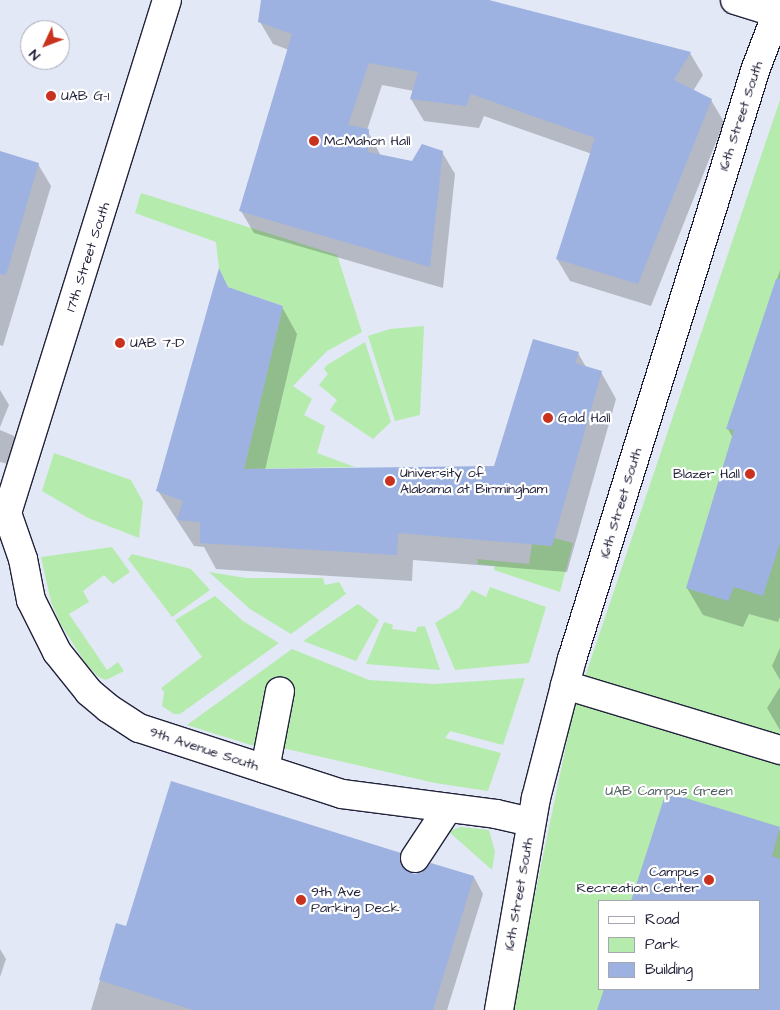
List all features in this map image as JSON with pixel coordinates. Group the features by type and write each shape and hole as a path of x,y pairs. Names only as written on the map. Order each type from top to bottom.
{"street":[{"name":"17th Street South","path":"4,513 167,0"},
{"path":"735,0 779,11"},
{"name":"16th Street South","path":"499,1010 532,822 565,685 753,77 779,11"},
{"name":"9th Avenue South","path":"4,513 42,626 57,652 90,692 108,708 139,728 342,794 448,808 532,822"},
{"path":"565,685 780,750"},
{"path":"265,770 280,691"},
{"path":"415,858 448,808"}],"green space":[{"name":"UAB Campus Green","path":"780,100 780,1010 511,1010 573,712"},
{"path":"141,193 337,255 362,332 327,351 293,386 312,399 304,415 325,426 317,453 355,467 244,469 283,306 228,287 219,268 216,242 135,213"},
{"path":"424,326 420,415 395,421 368,336 390,329"},
{"path":"365,342 391,422 373,439 330,410 337,400 319,385 328,374 324,369 327,365"},
{"path":"54,453 131,480 143,502 139,538 88,518 42,491"},
{"path":"554,538 573,543 560,592 494,570 495,566 478,564 477,559 529,564 532,544 551,546"},
{"path":"112,547 130,572 113,584 104,575 83,591 89,602 69,614 107,670 118,662 124,671 106,680 99,677 86,664 60,623 51,602 41,557"},
{"path":"132,554 191,569 210,590 172,617 128,559"},
{"path":"209,572 246,578 323,578 325,585 339,582 346,594 291,634 250,609"},
{"path":"490,587 546,607 529,663 455,670 435,623 459,608 472,590 486,597"},
{"path":"215,596 243,621 279,643 180,714 174,714 162,706 164,692 161,688 202,657 175,620"},
{"path":"358,604 379,620 356,661 303,641"},
{"path":"384,622 393,625 392,629 416,632 417,627 425,626 440,670 366,664"},
{"path":"292,649 369,680 434,684 525,678 503,745 450,731 445,738 501,753 488,791 435,783 265,744 254,746 187,725"},
{"path":"461,827 489,830 495,852 492,870 448,831"}],"building":[{"name":"McMahon Hall","path":"261,0 489,0 691,52 674,80 712,99 638,284 556,259 595,138 471,94 466,106 410,99 418,72 369,63 348,125 369,129 368,152 412,161 422,144 443,151 430,267 239,211 292,34 258,22"},
{"path":"0,151 39,163 6,275 0,274"},
{"name":"Gold Hall","path":"219,268 228,287 283,306 244,469 494,466 533,339 579,352 575,363 602,371 552,546 398,533 397,555 200,543 200,522 177,520 183,501 156,491"},
{"name":"Blazer Hall","path":"776,279 780,279 780,543 763,596 734,587 728,601 686,588 734,430 726,429"},
{"name":"9th Ave Parking Deck","path":"171,781 401,853 401,865 414,874 422,872 431,863 474,876 433,1010 193,1010 99,980 116,923 126,926"},
{"name":"Campus Recreation Center","path":"666,792 780,827 772,856 780,859 780,1010 597,1010 604,990 760,990 760,900 631,900"}],"place":[{"name":"UAB G-1","path":"51,96"},
{"name":"McMahon Hall","path":"314,141"},
{"name":"UAB 7-D","path":"120,343"},
{"name":"Gold Hall","path":"548,418"},
{"name":"Blazer Hall","path":"750,474"},
{"name":"University of Alabama at Birmingham","path":"390,481"},
{"name":"Campus Recreation Center","path":"709,880"},
{"name":"9th Ave Parking Deck","path":"301,900"}]}
